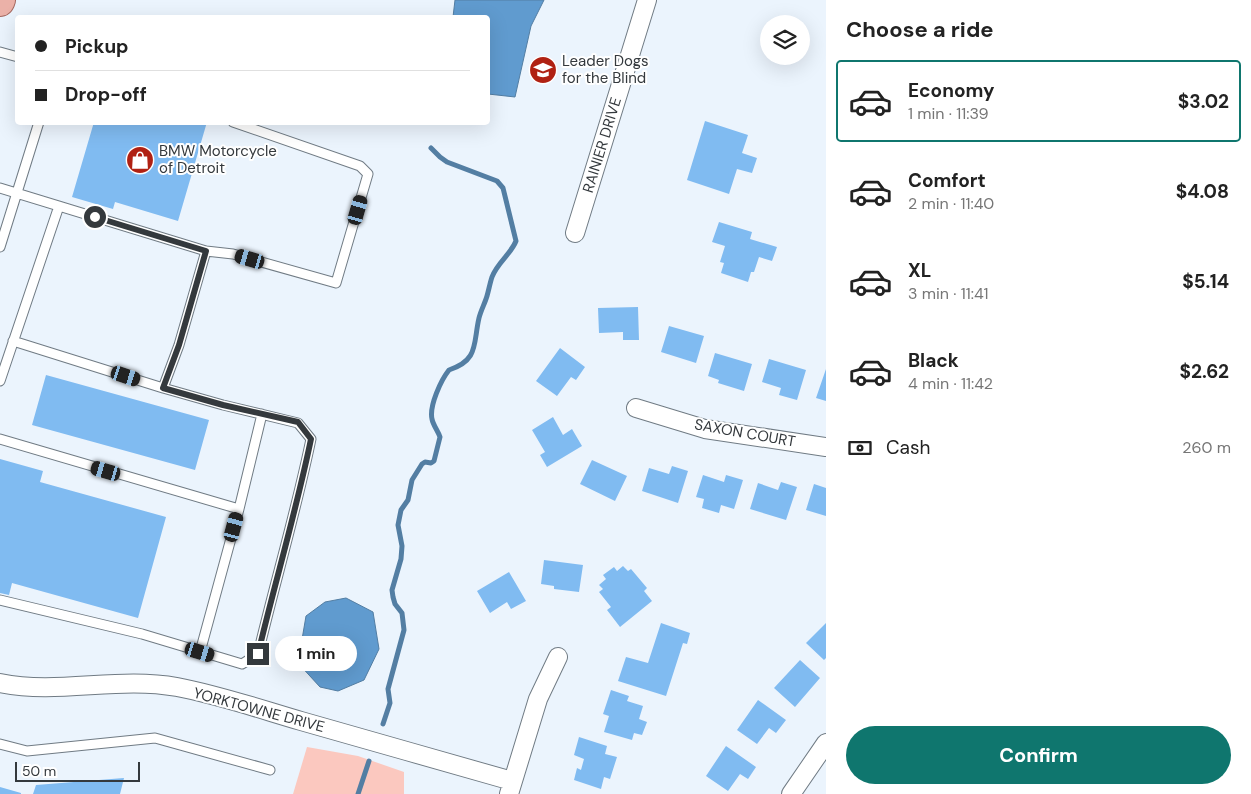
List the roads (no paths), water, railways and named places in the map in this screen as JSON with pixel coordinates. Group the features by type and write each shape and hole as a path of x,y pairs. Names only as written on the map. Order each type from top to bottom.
{"street":[{"name":"RAINIER DRIVE","path":"575,233 647,0"},
{"name":"SAXON COURT","path":"636,408 705,429 826,447"},
{"path":"510,788 538,699 558,658"},
{"name":"YORKTOWNE DRIVE","path":"0,683 49,688 127,683 149,683 176,687 244,704 510,788"},
{"path":"791,794 826,744"}],"lane":[{"path":"0,52 15,56"},
{"path":"0,247 39,125"},
{"path":"0,188 206,251 233,254 336,283 368,174 360,166 242,125"},
{"path":"0,381 59,206"},
{"path":"163,388 179,345 206,251"},
{"path":"0,600 142,634 242,664 258,654 276,577 298,499 311,439 298,422 163,388 13,342"},
{"path":"200,652 239,509 262,414"},
{"path":"0,439 239,509"},
{"path":"0,744 27,751 155,738 270,770"}],"water":[{"path":"455,0 544,0 531,26 515,97 490,94 490,15 453,15"},
{"path":"346,598 373,612 379,649 364,680 338,691 320,687 298,663 306,616 325,602"}],"waterway":[{"path":"383,724 390,703 388,689 404,630 402,613 395,604 392,590 401,559 402,546 398,525 401,510 408,500 412,480 422,464 434,461 440,437 433,421 432,407 439,386 449,370 459,366 470,356 475,343 479,318 492,277 516,241 503,188 497,181 447,162 431,148"},
{"path":"358,794 369,761"}],"place":[{"name":"Leader Dogs for the Blind","path":"543,70"},
{"name":"BMW Motorcycle of Detroit","path":"140,160"}]}
